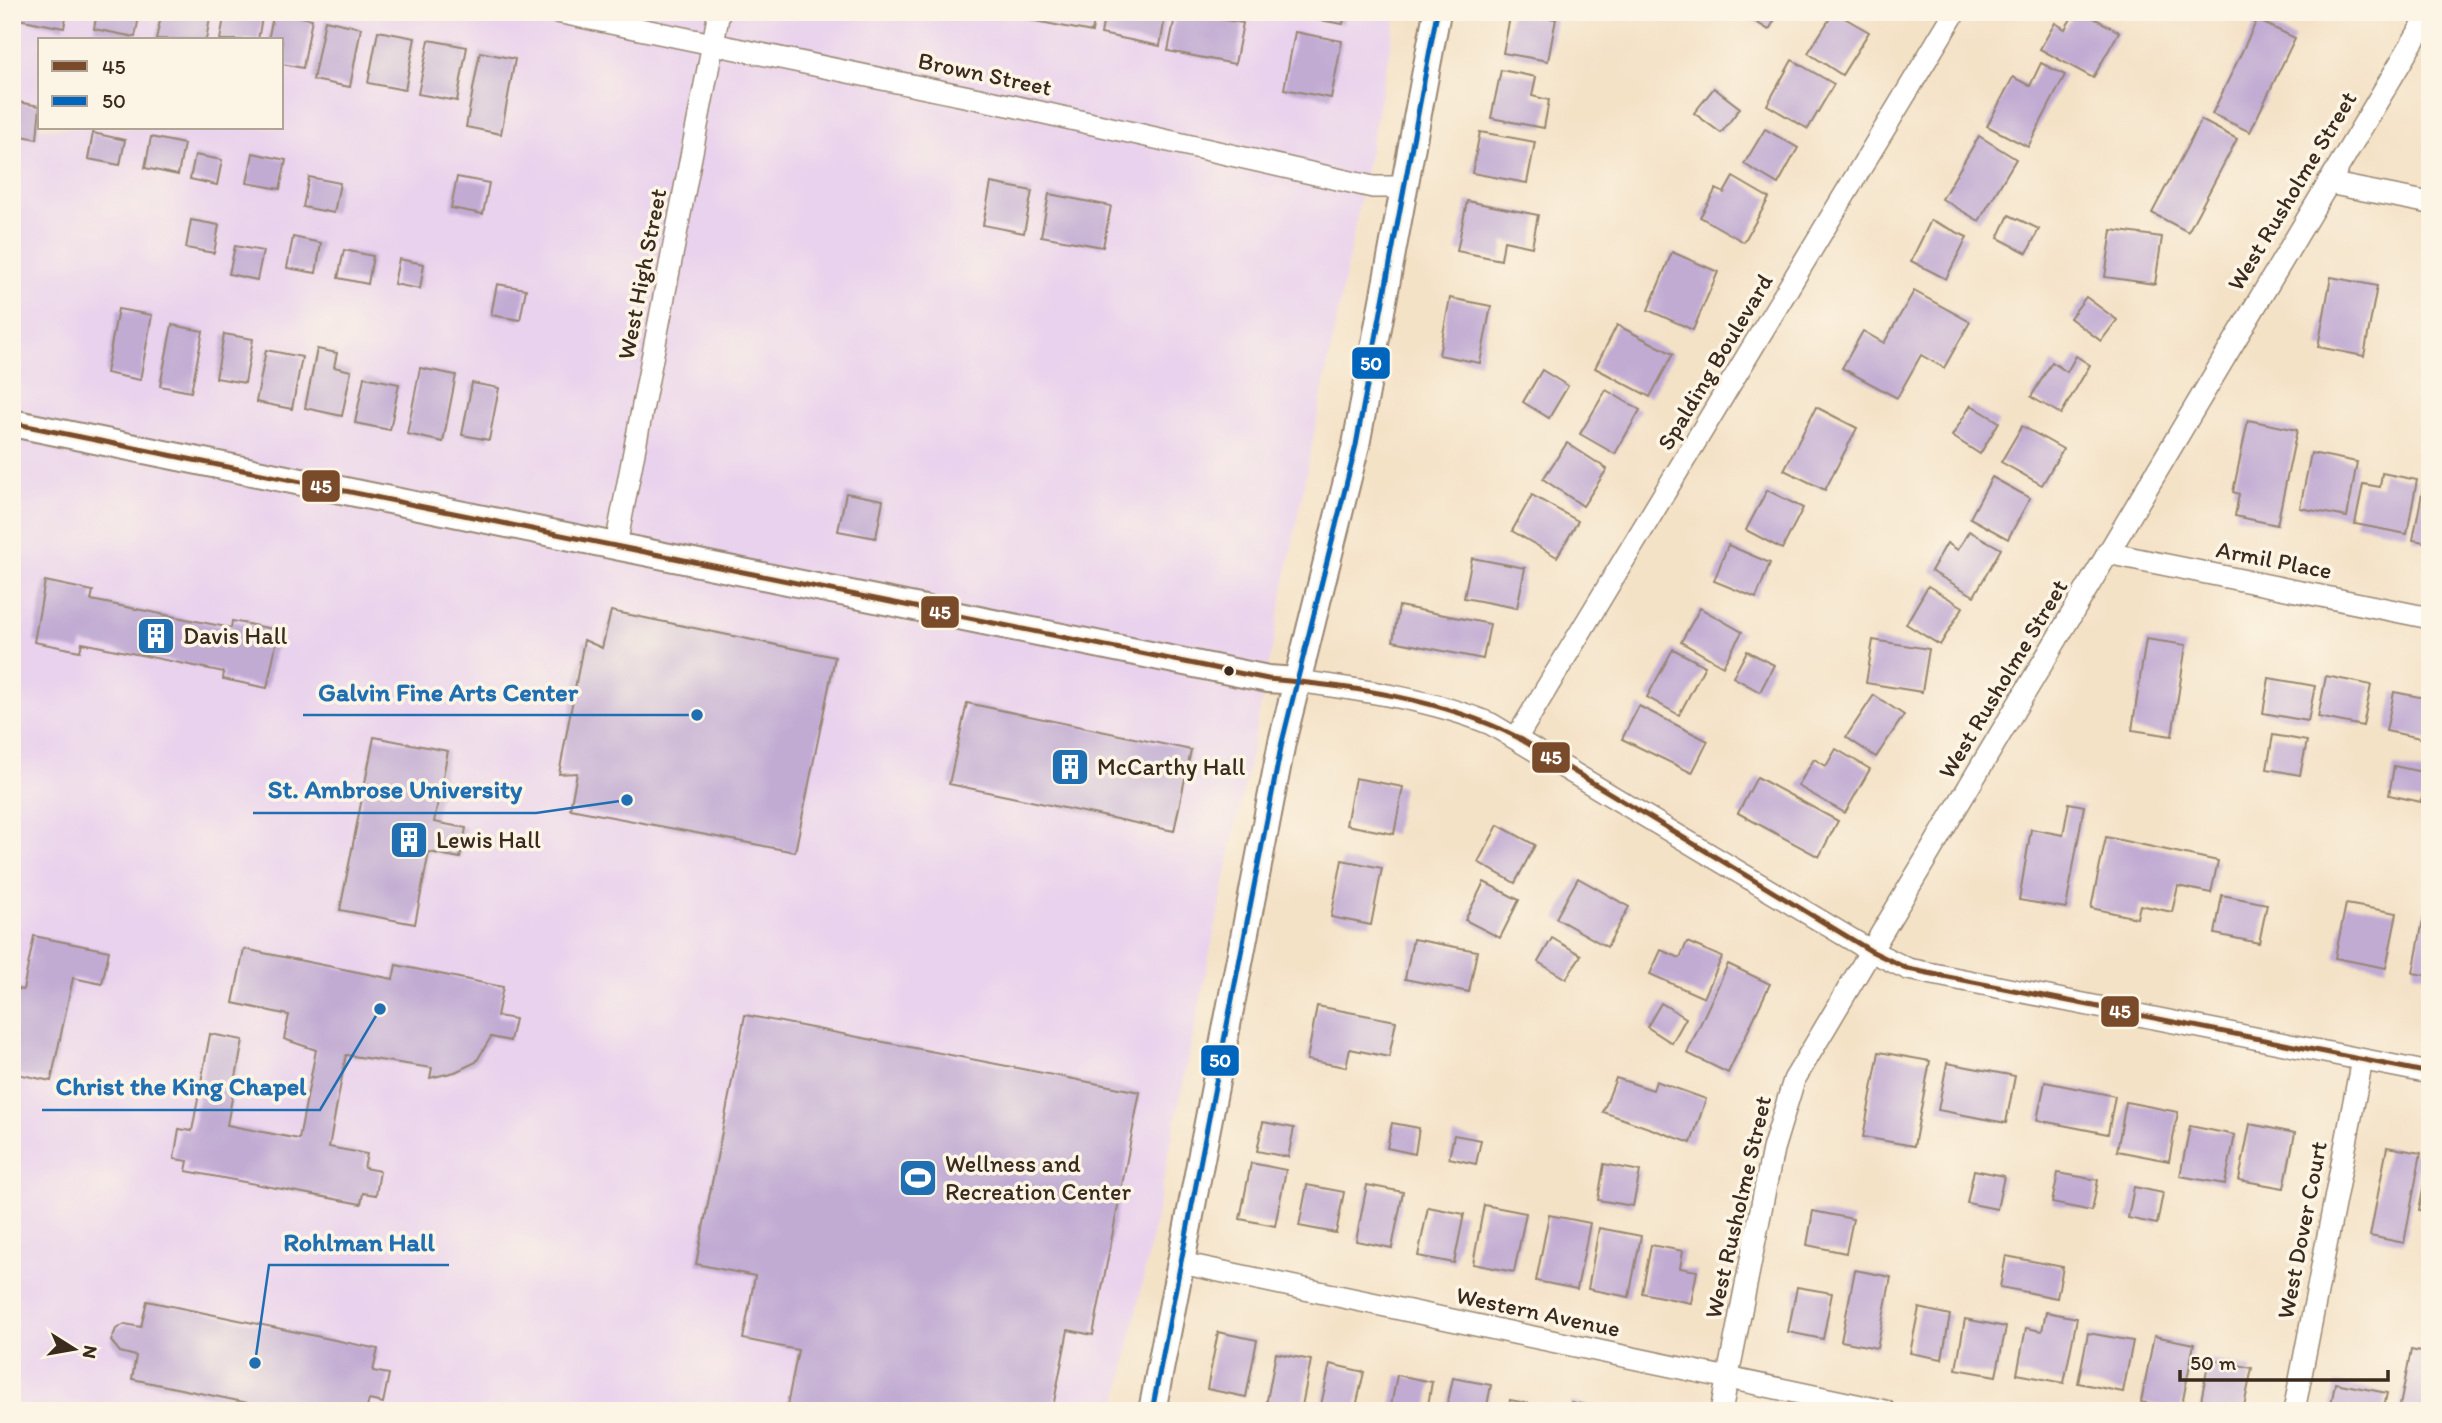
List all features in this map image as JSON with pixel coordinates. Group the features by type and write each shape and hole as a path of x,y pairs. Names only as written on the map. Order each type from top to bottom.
{"street":[{"name":"Brown Street","path":"556,12 1013,106 1373,187 1402,187"},
{"name":"West High Street","path":"616,545 719,12"},
{"path":"1152,1411 1297,681 1356,445 1402,187 1437,12"},
{"name":"Spalding Boulevard","path":"1517,737 1955,12"},
{"name":"West Rusholme Street","path":"1721,1411 1773,1149 1794,1080 2430,13"},
{"path":"2328,183 2430,203"},
{"path":"12,423 1268,678 1343,687 1468,715 1517,737 1871,951 1908,969 2430,1073"},
{"name":"Armil Place","path":"2107,553 2430,618"},
{"name":"West Dover Court","path":"2294,1411 2362,1060"},
{"name":"Western Avenue","path":"1181,1264 1885,1411"}],"shaded area":[{"path":"12,12 1397,12 1260,709 1116,1411 12,1411"}],"building":[{"path":"19,12 67,12 64,28 18,19"},
{"path":"97,12 140,12 135,37 94,29"},
{"path":"162,12 211,12 206,38 156,38"},
{"path":"225,12 263,12 258,38 220,38"},
{"path":"274,12 312,19 303,68 284,64 284,38 268,38"},
{"path":"1027,12 1096,12 1092,32 1025,19"},
{"path":"1105,12 1166,12 1160,46 1101,34"},
{"path":"1176,12 1243,23 1235,64 1168,51"},
{"path":"1298,12 1345,12 1343,24 1297,16"},
{"path":"1511,12 1556,19 1548,61 1503,53"},
{"path":"1740,12 1779,12 1769,30"},
{"path":"1834,12 1869,32 1842,75 1808,53"},
{"path":"2075,12 2083,12 2119,32 2093,78 2040,49 2055,23 2065,29"},
{"path":"325,20 361,28 350,87 313,80"},
{"path":"2257,20 2295,38 2250,132 2212,114"},
{"path":"378,31 415,38 405,90 368,83"},
{"path":"1295,32 1342,41 1331,98 1284,89"},
{"path":"429,40 467,47 457,101 418,94"},
{"path":"480,52 515,59 501,134 466,127"},
{"path":"1792,60 1834,84 1808,129 1767,105"},
{"path":"2041,63 2065,75 2028,147 1987,126 2013,77 2030,86"},
{"path":"1501,70 1536,77 1532,96 1549,100 1544,128 1491,118"},
{"path":"1714,88 1740,108 1721,133 1694,113"},
{"path":"12,101 38,106 37,139 12,134"},
{"path":"2201,120 2237,139 2188,232 2152,213"},
{"path":"1765,129 1798,148 1778,184 1744,164"},
{"path":"1480,132 1535,142 1527,183 1472,173"},
{"path":"93,133 125,140 120,165 88,159"},
{"path":"1979,136 2016,159 1979,221 1942,199"},
{"path":"151,137 184,144 178,175 145,168"},
{"path":"253,153 286,160 280,189 247,183"},
{"path":"195,155 222,160 217,185 190,179"},
{"path":"309,177 340,183 334,213 303,207"},
{"path":"457,177 489,183 483,214 451,208"},
{"path":"1733,177 1769,198 1744,242 1700,217 1716,189 1724,193"},
{"path":"991,183 1032,191 1024,233 983,225"},
{"path":"1049,194 1111,206 1103,247 1041,236"},
{"path":"1467,201 1538,215 1532,247 1504,241 1501,260 1457,251"},
{"path":"2009,215 2039,229 2027,253 1998,238"},
{"path":"191,220 219,225 214,253 186,248"},
{"path":"1931,220 1967,237 1946,279 1911,261"},
{"path":"2112,230 2162,237 2155,284 2105,277"},
{"path":"293,237 321,243 316,273 287,268"},
{"path":"235,246 263,251 257,280 229,274"},
{"path":"344,250 373,256 368,284 338,278"},
{"path":"1672,252 1718,272 1693,330 1648,310"},
{"path":"399,259 424,264 420,289 394,284"},
{"path":"2331,277 2377,286 2364,356 2318,347"},
{"path":"497,284 526,289 520,320 491,315"},
{"path":"1914,291 1970,322 1944,368 1921,355 1897,398 1842,368 1863,331 1884,343"},
{"path":"2086,297 2117,320 2101,341 2070,318"},
{"path":"1450,298 1491,306 1480,363 1439,355"},
{"path":"118,309 152,315 140,380 106,373"},
{"path":"172,325 203,331 191,392 160,386"},
{"path":"1617,325 1673,354 1650,397 1595,368"},
{"path":"224,334 253,339 245,383 216,378"},
{"path":"317,349 337,353 334,367 351,371 342,416 305,408"},
{"path":"266,350 302,357 292,409 256,402"},
{"path":"2076,356 2090,365 2061,414 2031,397 2052,362 2067,372"},
{"path":"420,368 456,375 443,442 407,434"},
{"path":"1542,370 1568,386 1549,418 1523,402"},
{"path":"364,377 399,384 390,430 355,423"},
{"path":"472,383 499,388 489,440 462,435"},
{"path":"1606,390 1640,410 1615,454 1580,434"},
{"path":"1971,405 1999,422 1980,454 1952,436"},
{"path":"1816,407 1857,428 1825,490 1784,470"},
{"path":"2248,420 2297,430 2277,525 2235,516 2239,494 2233,492"},
{"path":"2022,426 2063,449 2042,485 2001,462"},
{"path":"1567,443 1607,469 1583,506 1543,479"},
{"path":"2311,453 2357,462 2347,517 2300,508"},
{"path":"2382,473 2417,480 2407,534 2355,524 2363,484 2380,487"},
{"path":"1992,477 2030,498 2008,539 1970,518"},
{"path":"2424,483 2430,485 2430,543 2413,540"},
{"path":"1767,490 1803,508 1782,549 1746,530"},
{"path":"846,493 883,500 876,538 838,531"},
{"path":"1532,495 1578,521 1557,557 1512,531"},
{"path":"1969,531 2001,549 1974,596 1931,571 1947,543 1958,550"},
{"path":"1728,545 1770,563 1756,598 1714,581"},
{"path":"1472,558 1525,568 1517,608 1464,598"},
{"name":"Davis Hall","path":"45,581 93,591 91,600 231,628 232,621 279,630 267,688 223,679 224,672 82,643 80,651 34,642"},
{"path":"1928,586 1963,607 1940,645 1906,624"},
{"path":"1399,606 1490,624 1483,659 1393,641"},
{"path":"1700,608 1742,632 1723,666 1681,642"},
{"path":"611,611 835,657 795,852 570,809 577,773 559,774 584,640 602,648"},
{"path":"2146,639 2186,645 2172,736 2132,730"},
{"path":"1873,640 1929,649 1922,692 1866,683"},
{"path":"1673,649 1705,666 1679,715 1647,697"},
{"path":"1747,651 1774,665 1760,692 1733,677"},
{"path":"2326,676 2371,685 2363,726 2318,717"},
{"path":"2269,678 2315,686 2308,721 2263,713"},
{"path":"2394,692 2430,699 2430,740 2386,731"},
{"path":"1874,695 1904,715 1876,757 1846,737"},
{"name":"McCarthy Hall","path":"967,703 1191,750 1174,831 949,784"},
{"path":"1639,706 1708,741 1692,773 1622,739"},
{"path":"2273,735 2307,741 2300,775 2267,769"},
{"name":"Lewis Hall","path":"374,737 448,751 434,822 466,828 460,858 429,852 415,924 340,910"},
{"path":"1836,749 1870,769 1845,813 1798,786 1814,759 1826,766"},
{"path":"2394,766 2427,773 2421,802 2389,795"},
{"path":"1757,777 1838,821 1819,857 1738,813"},
{"path":"1355,778 1403,787 1394,834 1346,825"},
{"path":"2069,803 2084,806 2066,908 2019,900 2031,829 2063,835"},
{"path":"1498,825 1535,845 1515,883 1478,862"},
{"path":"2106,837 2218,861 2211,893 2178,886 2172,912 2140,905 2137,918 2091,908"},
{"path":"1342,860 1382,868 1371,925 1331,917"},
{"path":"1578,878 1629,907 1607,947 1556,918"},
{"path":"1484,882 1519,900 1500,938 1465,920"},
{"path":"2222,895 2267,904 2259,943 2215,934"},
{"path":"2346,904 2397,913 2386,968 2335,958"},
{"path":"2424,915 2430,916 2430,976 2413,973"},
{"path":"34,936 109,951 102,984 73,978 51,1081 12,1073 12,988 23,990"},
{"path":"1552,938 1581,955 1566,979 1538,962"},
{"path":"1413,939 1477,951 1469,992 1405,979"},
{"path":"1687,942 1722,957 1704,998 1650,974 1661,950 1680,958"},
{"path":"244,949 393,979 396,965 503,987 497,1016 515,1019 510,1041 491,1037 476,1062 455,1072 430,1078 432,1068 346,1055 329,1147 367,1154 364,1168 380,1171 376,1195 363,1193 361,1204 186,1171 188,1161 174,1159 179,1129 192,1131 210,1034 243,1040 227,1125 299,1139 316,1050 284,1039 289,1015 233,1003"},
{"path":"1728,964 1770,984 1728,1073 1687,1053"},
{"path":"1661,1003 1686,1018 1672,1043 1647,1027"},
{"path":"1317,1006 1396,1021 1389,1057 1350,1049 1346,1067 1307,1060"},
{"name":"Wellness and Recreation Center","path":"745,1015 1140,1092 1093,1335 1068,1330 1053,1407 1065,1411 786,1411 798,1350 743,1339 755,1276 696,1264"},
{"path":"1879,1052 1930,1061 1914,1146 1863,1137"},
{"path":"1947,1063 2015,1076 2006,1123 1938,1110"},
{"path":"1616,1078 1653,1090 1656,1081 1706,1099 1691,1143 1603,1112"},
{"path":"2045,1082 2115,1096 2108,1134 2037,1120"},
{"path":"2126,1102 2178,1112 2169,1161 2117,1151"},
{"path":"1263,1122 1294,1128 1288,1157 1257,1151"},
{"path":"1392,1123 1419,1128 1415,1154 1387,1148"},
{"path":"2250,1124 2295,1133 2284,1188 2239,1180"},
{"path":"2190,1126 2235,1135 2225,1184 2180,1176"},
{"path":"1454,1135 1481,1140 1476,1164 1449,1158"},
{"path":"2387,1147 2421,1153 2404,1243 2370,1236"},
{"path":"1251,1163 1286,1170 1275,1226 1240,1219"},
{"path":"2430,1163 2430,1212 2419,1210"},
{"path":"1604,1164 1640,1171 1633,1206 1598,1200"},
{"path":"1974,1170 2004,1176 1997,1209 1967,1203"},
{"path":"2058,1173 2098,1180 2092,1211 2052,1203"},
{"path":"1307,1185 1344,1192 1336,1233 1299,1226"},
{"path":"1367,1185 1403,1192 1392,1248 1356,1241"},
{"path":"2134,1187 2163,1193 2157,1224 2128,1218"},
{"path":"1484,1205 1526,1213 1514,1272 1473,1264"},
{"path":"1428,1207 1464,1214 1454,1263 1418,1256"},
{"path":"1813,1211 1853,1219 1846,1253 1807,1245"},
{"path":"1549,1215 1590,1223 1577,1289 1536,1281"},
{"path":"1599,1228 1641,1236 1629,1297 1588,1289"},
{"path":"1651,1245 1683,1251 1680,1268 1697,1271 1691,1303 1642,1293"},
{"path":"2006,1256 2063,1267 2057,1298 2000,1287"},
{"path":"1855,1270 1891,1277 1877,1348 1841,1341"},
{"path":"1797,1287 1832,1293 1823,1339 1788,1332"},
{"path":"147,1301 378,1349 373,1371 389,1374 383,1403 369,1400 366,1411 287,1411 132,1379 136,1356 120,1352 111,1341 116,1329 125,1324 141,1327"},
{"path":"1919,1308 1950,1315 1942,1359 1910,1353"},
{"path":"2046,1312 2077,1318 2064,1383 2017,1374 2026,1328 2042,1331"},
{"path":"1965,1319 2006,1327 1996,1376 1956,1369"},
{"path":"1218,1332 1257,1340 1246,1397 1207,1389"},
{"path":"2088,1333 2133,1341 2123,1392 2078,1383"},
{"path":"2154,1336 2194,1344 2181,1410 2141,1402"},
{"path":"2411,1350 2430,1354 2430,1411 2399,1411"},
{"path":"1276,1353 1311,1360 1301,1411 1265,1411"},
{"path":"2209,1359 2252,1368 2243,1411 2199,1411"},
{"path":"1330,1364 1364,1372 1355,1411 1321,1405"},
{"path":"1397,1375 1432,1382 1427,1411 1390,1411"},
{"path":"1453,1378 1491,1385 1486,1411 1446,1411"},
{"path":"2335,1383 2387,1393 2383,1411 2330,1411"},
{"path":"1510,1400 1552,1408 1552,1411 1508,1411"},
{"path":"1571,1402 1607,1409 1607,1411 1570,1411"}],"transit line":[{"name":"50","path":"1152,1411 1282,742 1356,445 1437,12"},
{"name":"45","path":"12,423 1268,679 1364,690 1428,704 1459,713 1517,737 1871,951 1908,969 2430,1073"}],"place":[{"name":"Davis Hall","path":"156,636"},
{"name":"Galvin Fine Arts Center","path":"697,715"},
{"name":"McCarthy Hall","path":"1070,767"},
{"name":"St. Ambrose University","path":"627,800"},
{"name":"Lewis Hall","path":"409,840"},
{"name":"Christ the King Chapel","path":"380,1009"},
{"name":"Wellness and Recreation Center","path":"918,1178"},
{"name":"Rohlman Hall","path":"255,1363"}]}
